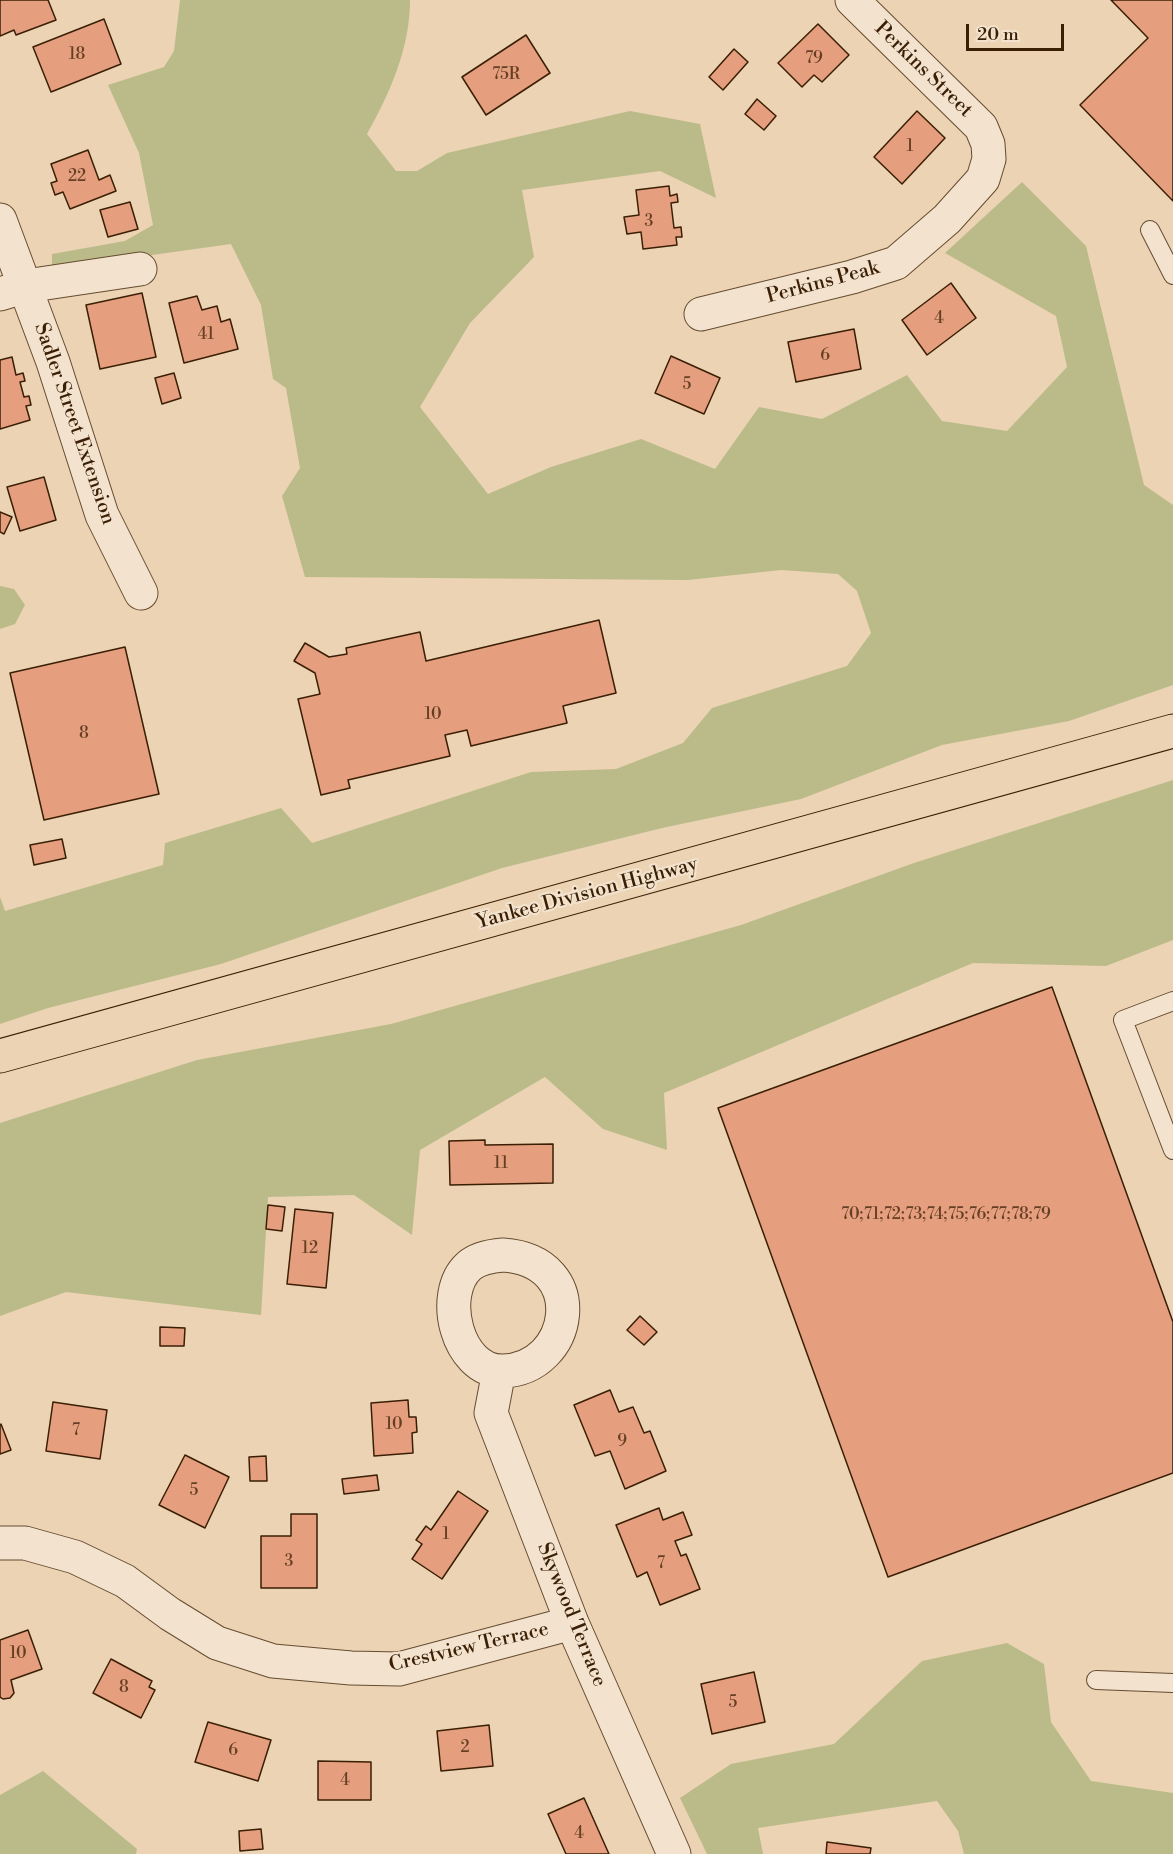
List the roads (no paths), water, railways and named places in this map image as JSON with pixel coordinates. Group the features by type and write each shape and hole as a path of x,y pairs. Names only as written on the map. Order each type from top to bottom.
{"highway":[{"name":"Yankee Division Highway","path":"0,1056 1173,731"}],"street":[{"name":"Perkins Street","path":"852,0 981,127 988,144"},
{"name":"Perkins Peak","path":"701,314 852,277 896,263 920,244 970,196 983,179 989,159 988,144"},
{"name":"Sadler Street Extension","path":"0,220 13,290 102,515 141,593"},
{"path":"13,290 140,269"},
{"name":"Skywood Terrace","path":"500,1371 491,1413 572,1623 674,1854"},
{"name":"Crestview Terrace","path":"0,1543 25,1543 75,1557 125,1581 170,1614 217,1643 273,1661 351,1668 399,1669 572,1623"}],"lane":[{"path":"1150,230 1173,275"},
{"path":"1173,1001 1123,1020 1173,1150"},
{"path":"1096,1680 1173,1683"}]}
